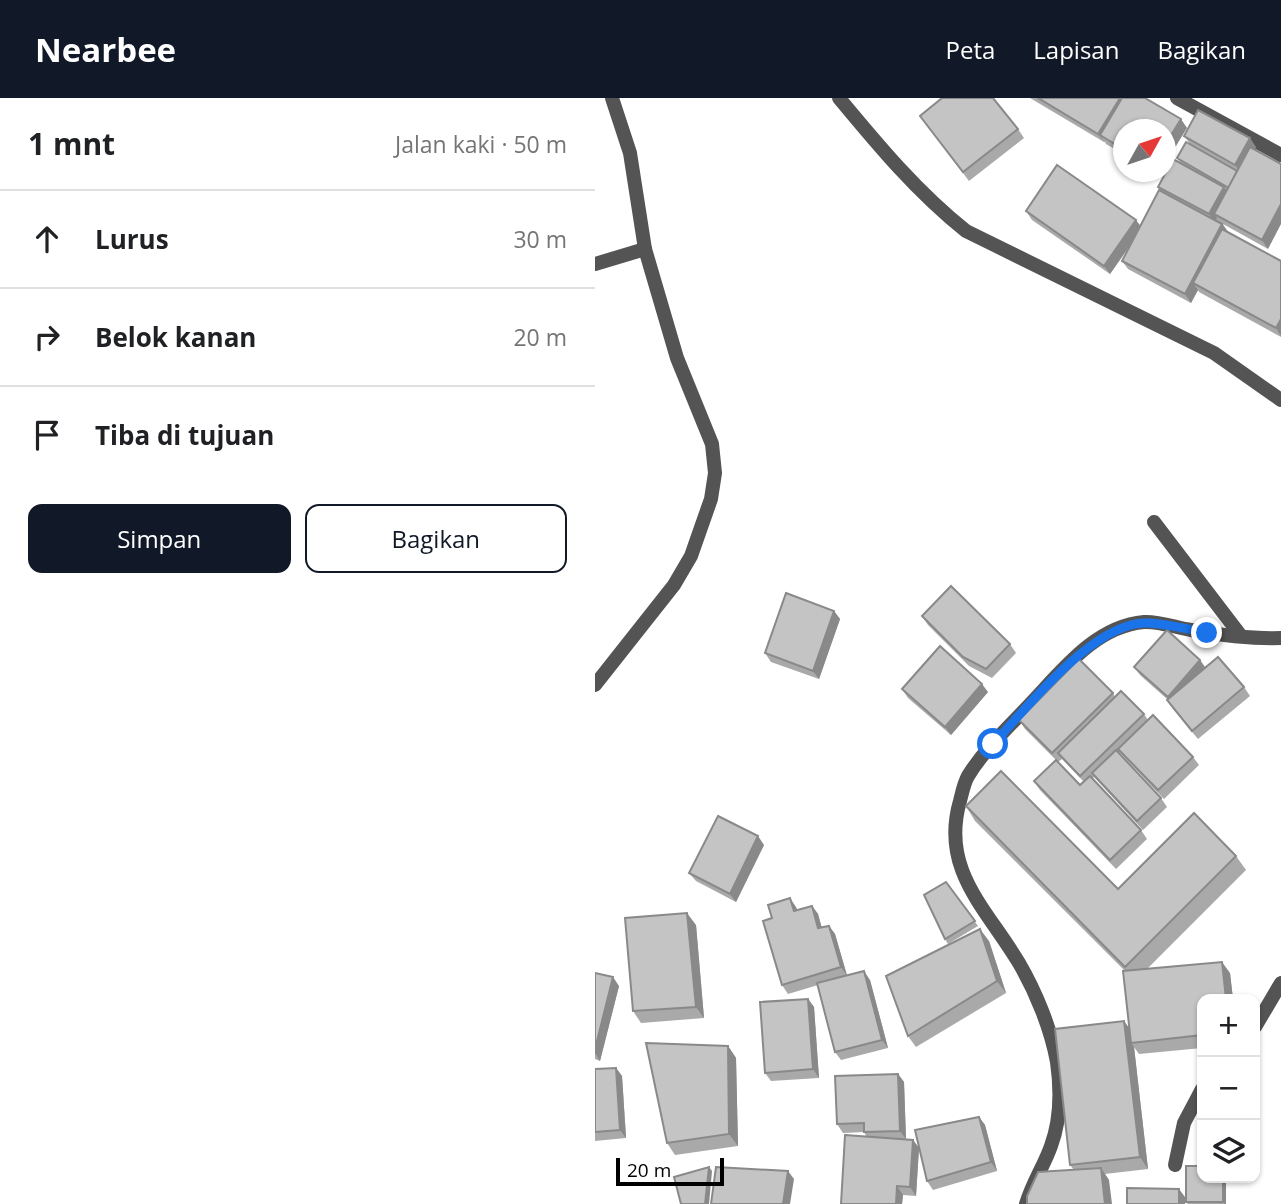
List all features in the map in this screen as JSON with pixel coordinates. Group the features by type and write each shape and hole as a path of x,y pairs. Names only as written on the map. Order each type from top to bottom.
{"street":[{"path":"595,685 674,585 691,556 711,499 715,473 712,444 677,358 645,250 630,153 612,98"},
{"path":"839,98 933,205 966,231 1020,260 1214,353 1281,400"},
{"path":"1177,98 1281,155"},
{"path":"595,264 645,250"},
{"path":"1154,522 1241,636"},
{"path":"1026,1204 1032,1182 1051,1146 1061,1101 1056,1060 1043,1014 1020,965 970,889 960,868 954,845 956,814 967,778 993,744 1053,680 1086,648 1114,630 1145,622 1207,633 1281,638"},
{"path":"1260,1019 1281,983"},
{"path":"1175,1165 1184,1123 1197,1098"}],"building":[{"path":"942,98 993,98 1018,129 963,172 920,116"},
{"path":"1038,98 1120,98 1098,134"},
{"path":"1122,98 1145,98 1181,119 1176,127 1176,119 1113,119 1113,143 1100,135"},
{"path":"1198,110 1250,138 1235,165 1184,136"},
{"path":"1186,142 1237,171 1229,188 1177,158"},
{"path":"1250,147 1281,164 1281,204 1262,240 1214,214"},
{"path":"1176,161 1224,187 1209,214 1158,187 1161,182 1176,182"},
{"path":"1057,165 1136,220 1104,266 1026,211"},
{"path":"1159,190 1222,224 1185,294 1122,261"},
{"path":"1222,229 1281,261 1281,319 1276,328 1193,283"},
{"path":"951,586 1010,644 986,669 963,657 922,616"},
{"path":"786,593 834,611 813,671 765,653"},
{"path":"1167,630 1200,660 1168,697 1134,667"},
{"path":"940,646 982,684 945,727 902,689"},
{"path":"1218,657 1244,687 1192,731 1167,700"},
{"path":"1079,659 1113,693 1052,753 1019,720"},
{"path":"1121,691 1144,714 1080,776 1058,753"},
{"path":"1153,715 1193,757 1158,790 1118,749"},
{"path":"1116,750 1161,798 1137,821 1092,773"},
{"path":"1056,760 1080,785 1090,776 1141,830 1110,860 1034,781"},
{"path":"1001,771 1118,889 1194,813 1236,856 1125,967 966,806"},
{"path":"718,816 758,836 730,894 689,873"},
{"path":"946,882 975,921 945,939 924,895"},
{"path":"790,898 794,911 812,906 818,928 829,926 841,967 782,985 763,921 772,918 768,905"},
{"path":"687,913 696,1007 633,1011 625,918"},
{"path":"980,929 997,981 908,1036 886,976"},
{"path":"1222,962 1225,994 1197,994 1197,1036 1131,1043 1123,971"},
{"path":"864,971 882,1040 835,1052 817,983"},
{"path":"595,973 613,977 595,1049"},
{"path":"808,999 813,1069 765,1073 760,1002"},
{"path":"1124,1021 1140,1157 1070,1165 1055,1029"},
{"path":"646,1043 728,1046 729,1134 667,1143"},
{"path":"616,1068 620,1130 595,1132 595,1069"},
{"path":"898,1074 900,1131 864,1132 864,1123 837,1124 835,1076"},
{"path":"979,1117 991,1162 927,1181 915,1130"},
{"path":"845,1135 913,1140 910,1187 897,1186 896,1204 841,1204"},
{"path":"1186,1166 1197,1166 1197,1183 1223,1183 1223,1202 1186,1202"},
{"path":"709,1167 705,1204 681,1204 674,1177"},
{"path":"716,1167 788,1171 783,1204 711,1204"},
{"path":"1101,1168 1105,1204 1027,1204 1027,1196 1038,1172"},
{"path":"1127,1188 1179,1189 1179,1204 1127,1204"}],"route":[{"path":"993,744 1086,648 1114,630 1145,622 1207,633"}]}
